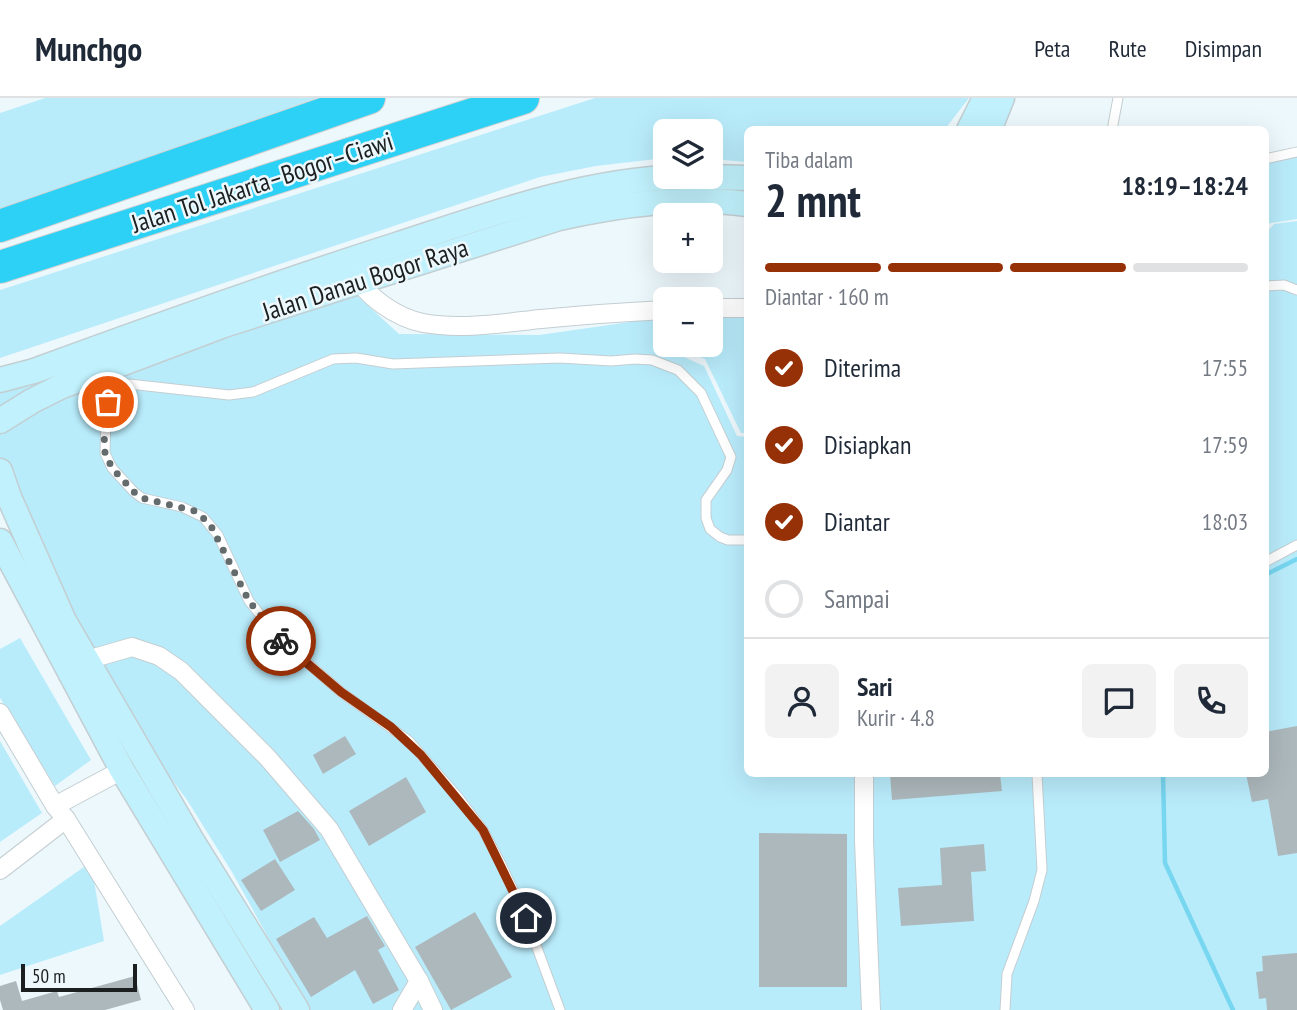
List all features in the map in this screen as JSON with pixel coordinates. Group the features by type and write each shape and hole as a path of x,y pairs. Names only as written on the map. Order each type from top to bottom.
{"highway":[{"name":"Jalan Tol Jakarta–Bogor–Ciawi","path":"0,226 369,98"},
{"name":"Jalan Tol Jakarta–Bogor–Ciawi","path":"0,267 523,98"}],"street":[{"path":"971,126 985,98"},
{"path":"991,126 1002,98"},
{"path":"723,177 744,178"},
{"name":"Jalan Danau Bogor Raya","path":"0,421 62,386 542,199 600,185 653,178"},
{"name":"Jalan Danau Bogor Raya","path":"0,380 354,270 559,218 605,208 665,201 718,200 744,204"},
{"path":"354,270 384,304 402,316 422,322 494,324 653,311"},
{"path":"723,308 744,308"},
{"path":"0,471 64,621 191,839 297,1010"},
{"path":"0,541 122,770 267,1010"},
{"path":"87,660 132,648 159,656 181,671 275,764 329,829 419,981 433,1010"},
{"path":"0,713 185,1010"},
{"path":"0,870 61,813 122,770"},
{"path":"864,777 871,1010"},
{"path":"402,1010 419,981"}],"lane":[{"path":"1114,126 1118,98"},
{"path":"1269,158 1297,152"},
{"path":"1269,286 1284,285 1297,290"},
{"path":"560,1010 526,918 483,830 408,741 341,692 265,623 249,601 218,535 203,517 182,507 142,498 112,468 105,453 104,434 108,402 119,386 129,384 229,395 253,392 333,359 356,358 407,364 560,358 652,360 678,370 701,393 716,422 729,451 730,462 706,500 706,518 710,529 720,537 744,540"},
{"path":"1269,560 1297,545"},
{"path":"1005,1010 1007,974 1034,901 1042,870 1037,777"}],"shaded area":[{"path":"45,98 317,98 0,210 0,113"},
{"path":"595,98 969,98 947,126 744,126 744,162 723,160 723,119 653,119 653,159 596,166 540,177 0,358 0,290"},
{"path":"1297,148 1297,219 1269,223 1269,155"},
{"path":"1297,221 1297,1010 308,1010 232,872 187,800 152,753 35,568 0,464 0,383 327,268 399,334 539,335 653,319 653,357 684,357 704,366 737,436 744,437 744,777 1269,777 1269,230 1274,224"},
{"path":"744,314 744,433 741,433 705,359 700,357 723,357 723,315"},
{"path":"20,638 91,760 55,786 0,698 0,649"},
{"path":"0,741 42,813 0,842"},
{"path":"91,862 104,941 0,975 0,926"}],"building":[{"path":"1297,726 1297,853 1278,856 1268,799 1252,802 1247,777 1269,777 1269,731"},
{"path":"345,736 356,754 323,774 313,755"},
{"path":"406,777 426,812 369,846 349,811"},
{"path":"890,777 1000,777 1002,791 892,800"},
{"path":"298,811 320,840 280,862 263,830"},
{"path":"759,833 847,834 847,987 759,987"},
{"path":"984,844 986,871 971,872 974,921 901,926 898,888 942,885 940,848"},
{"path":"275,859 295,890 261,911 241,880"},
{"path":"475,912 512,977 451,1010 415,947"},
{"path":"367,916 385,946 378,950 399,990 373,1004 355,970 311,997 276,939 314,917 327,938"},
{"path":"1297,953 1297,1010 1267,1010 1266,998 1259,999 1256,972 1263,971 1262,956"},
{"path":"135,976 141,1000 105,1010 3,1010 0,1000 0,986 16,981 22,1001 57,991 59,997"}],"waterway":[{"path":"1269,573 1297,559"},
{"path":"1163,777 1165,863 1233,1010"}],"way so far":[{"path":"108,402 104,434 105,453 112,468 142,498 195,511 210,524 218,535 249,601 281,641"}],"route":[{"path":"281,641 341,692 391,727 421,755 483,830 526,918"}]}
